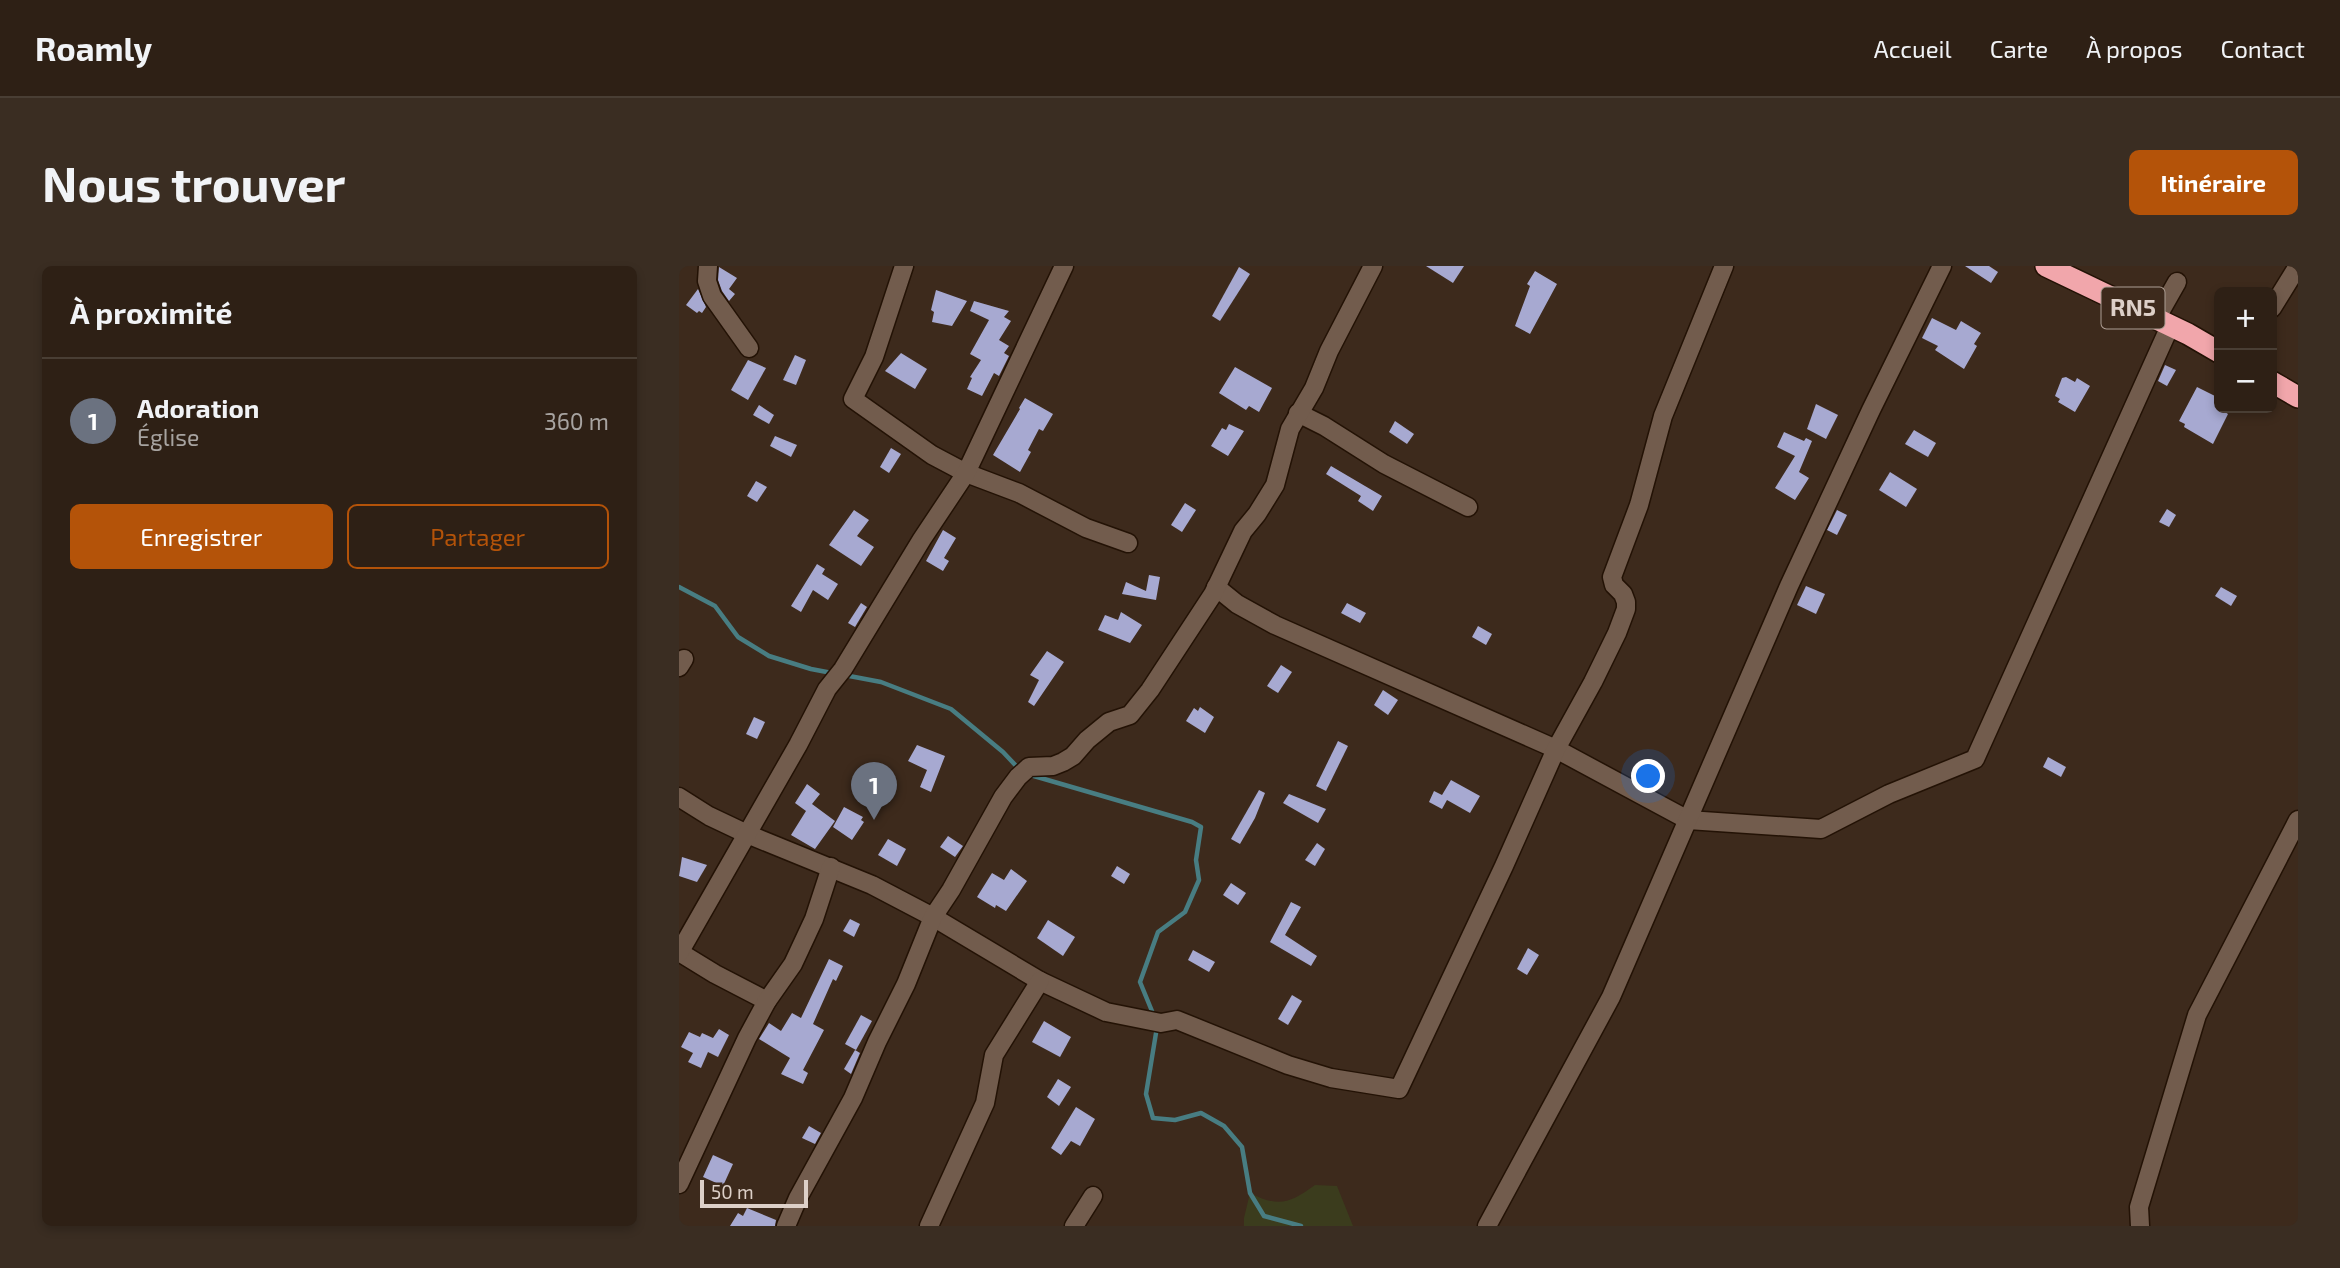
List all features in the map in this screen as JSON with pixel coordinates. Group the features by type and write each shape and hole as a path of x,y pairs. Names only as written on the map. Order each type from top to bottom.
{"highway":[{"name":"RN5","path":"2046,266 2215,350"},
{"path":"2277,385 2298,397"}],"street":[{"path":"708,266 712,296 750,348"},
{"path":"904,266 874,357 853,400 932,455 966,473 1019,493 1086,528 1128,543"},
{"path":"767,1001 679,952 798,745 827,689 966,473 1064,266"},
{"path":"786,1226 798,1198 853,1098 906,985 933,917 1003,797 1029,767 1053,766 1073,756 1109,722 1130,715 1150,690 1216,587 1243,531 1275,485 1290,429 1314,388 1329,351 1373,266"},
{"path":"679,797 709,816 747,834 872,885 933,917 1040,981 1111,1014 1161,1023 1177,1020 1288,1065 1331,1078 1399,1089 1504,866 1556,748 1593,682 1626,609 1623,594 1614,584 1612,577 1639,505 1663,416 1724,266"},
{"path":"1487,1226 1611,997 1812,535 1942,266"},
{"path":"2277,300 2298,266"},
{"path":"1216,587 1237,604 1275,625 1556,748 1688,820 1821,829 1889,794 1975,759 2178,282"},
{"path":"1298,413 1384,464 1468,507"},
{"path":"2140,1226 2139,1207 2197,1015 2298,820"},
{"path":"679,1184 747,1038 767,1001 799,953 814,919 831,867"},
{"path":"929,1226 985,1103 995,1055 1040,981"},
{"path":"1074,1226 1093,1196"}],"green space":[{"path":"1315,1185 1337,1186 1353,1226 1244,1226 1250,1193 1277,1202 1298,1196"}],"building":[{"path":"1426,266 1464,266 1453,283"},
{"path":"1965,266 1989,266 1998,272 1991,283"},
{"path":"719,267 737,278 729,289 735,294 729,301 718,280"},
{"path":"1239,267 1250,274 1220,321 1212,316"},
{"path":"1535,271 1557,284 1530,334 1515,326 1530,286 1527,284"},
{"path":"698,289 706,307 702,313 697,313 686,305"},
{"path":"936,290 967,301 952,326 932,322 934,312 931,310"},
{"path":"974,301 1009,311 1004,317 1011,321 999,340 1009,346 1004,353 1009,356 999,376 994,373 982,396 967,389 972,378 970,377 981,360 970,354 989,320 970,311"},
{"path":"1932,318 1956,330 1961,321 1981,333 1964,369 1935,350 1938,346 1922,338"},
{"path":"901,353 927,369 915,389 885,371"},
{"path":"795,355 806,360 796,385 783,380"},
{"path":"748,360 766,368 748,400 731,390"},
{"path":"2165,365 2176,370 2167,386 2158,381"},
{"path":"1235,367 1272,388 1259,412 1249,406 1246,410 1219,393"},
{"path":"2066,377 2075,382 2077,378 2090,386 2075,412 2058,402 2060,399 2055,396 2062,378"},
{"path":"2197,387 2214,396 2214,413 2228,414 2213,444 2184,427 2185,424 2179,421"},
{"path":"1025,398 1053,414 1043,431 1039,429 1020,472 993,455"},
{"path":"1816,404 1838,415 1826,439 1807,429"},
{"path":"759,405 774,415 769,424 753,415"},
{"path":"1395,421 1414,434 1407,444 1389,432"},
{"path":"1229,424 1244,431 1228,456 1211,446 1222,428 1226,430"},
{"path":"1914,430 1936,443 1928,457 1905,444"},
{"path":"1784,432 1804,441 1806,438 1812,441 1799,472 1809,478 1795,500 1775,488 1795,456 1777,447"},
{"path":"775,436 797,445 791,457 770,446"},
{"path":"891,448 901,454 889,473 880,467"},
{"path":"1331,466 1382,496 1373,511 1358,501 1361,496 1326,474"},
{"path":"1890,472 1917,489 1906,507 1879,490"},
{"path":"756,481 767,487 757,502 747,496"},
{"path":"1185,503 1196,510 1182,532 1171,525"},
{"path":"2167,509 2176,515 2169,527 2159,522"},
{"path":"854,510 869,520 857,536 874,547 861,566 829,545"},
{"path":"1837,510 1847,515 1837,535 1827,530"},
{"path":"943,530 956,538 944,558 949,561 943,571 926,561"},
{"path":"817,564 825,569 822,574 838,584 828,600 813,590 801,612 791,606"},
{"path":"1149,575 1160,577 1156,600 1122,594 1126,582 1146,591"},
{"path":"1806,586 1825,594 1816,614 1797,605"},
{"path":"2221,587 2237,596 2231,606 2215,596"},
{"path":"861,603 867,607 855,627 848,623"},
{"path":"1347,603 1366,613 1360,623 1341,613"},
{"path":"1121,612 1142,625 1130,643 1098,630 1105,615 1118,620"},
{"path":"1478,626 1492,634 1486,645 1472,637"},
{"path":"1047,651 1064,662 1034,706 1028,702 1039,680 1030,675"},
{"path":"1281,665 1292,672 1278,693 1267,686"},
{"path":"1383,690 1398,700 1388,715 1374,705"},
{"path":"1200,707 1214,717 1205,733 1186,721 1194,708 1198,711"},
{"path":"754,717 765,722 757,739 746,734"},
{"path":"1338,741 1348,746 1326,791 1316,786"},
{"path":"917,745 945,756 931,792 920,787 927,770 908,761"},
{"path":"2048,757 2066,767 2061,777 2043,767"},
{"path":"1451,780 1480,796 1470,813 1447,800 1442,809 1429,802 1434,791 1442,795"},
{"path":"807,784 820,794 812,804 835,821 815,849 791,835 806,811 795,803"},
{"path":"1259,790 1265,793 1240,844 1231,839"},
{"path":"1289,794 1326,809 1318,823 1283,803"},
{"path":"844,807 863,817 861,820 864,822 852,840 833,827"},
{"path":"948,836 963,846 955,857 940,847"},
{"path":"888,839 906,849 897,866 878,855"},
{"path":"1317,843 1325,849 1315,866 1305,860"},
{"path":"682,857 707,865 697,882 679,876"},
{"path":"1117,866 1130,874 1124,884 1111,876"},
{"path":"1011,869 1027,881 1006,911 977,897 992,873 1004,880"},
{"path":"1231,883 1246,893 1238,905 1223,895"},
{"path":"1291,902 1301,907 1285,935 1317,956 1311,966 1270,942"},
{"path":"850,919 860,924 854,937 843,931"},
{"path":"1048,920 1075,937 1063,956 1037,938"},
{"path":"1528,948 1539,955 1527,975 1517,969"},
{"path":"1193,950 1215,962 1209,972 1188,960"},
{"path":"829,959 843,966 836,981 833,979 813,1024 824,1030 803,1070 808,1073 803,1084 781,1074 790,1058 759,1039 769,1023 781,1031 792,1013 801,1018"},
{"path":"1292,995 1302,1001 1288,1025 1278,1019"},
{"path":"861,1015 872,1021 856,1050 845,1044"},
{"path":"1044,1021 1071,1037 1060,1057 1032,1042"},
{"path":"719,1029 729,1035 718,1057 708,1052 701,1068 688,1062 693,1053 681,1047 689,1032 700,1037 702,1033 713,1038"},
{"path":"855,1050 860,1053 851,1074 844,1069"},
{"path":"1058,1079 1071,1087 1059,1106 1047,1097"},
{"path":"1076,1107 1095,1119 1080,1146 1071,1141 1061,1155 1051,1148"},
{"path":"809,1126 821,1133 815,1144 802,1138"},
{"path":"713,1155 733,1164 723,1186 703,1177"},
{"path":"747,1208 776,1220 775,1226 730,1226 738,1213 743,1216"}],"waterway":[{"path":"679,587 715,606 738,637 769,656 832,673"},
{"path":"844,675 881,682 951,709 1003,752 1020,770"},
{"path":"1027,774 1192,822 1201,827 1196,860 1199,880 1185,912 1158,932 1140,982 1154,1016"},
{"path":"1157,1027 1146,1094 1153,1118 1175,1120 1201,1113 1224,1126 1242,1147 1250,1193 1264,1216 1301,1226"}],"place":[{"name":"Adoration","path":"874,820"}]}
